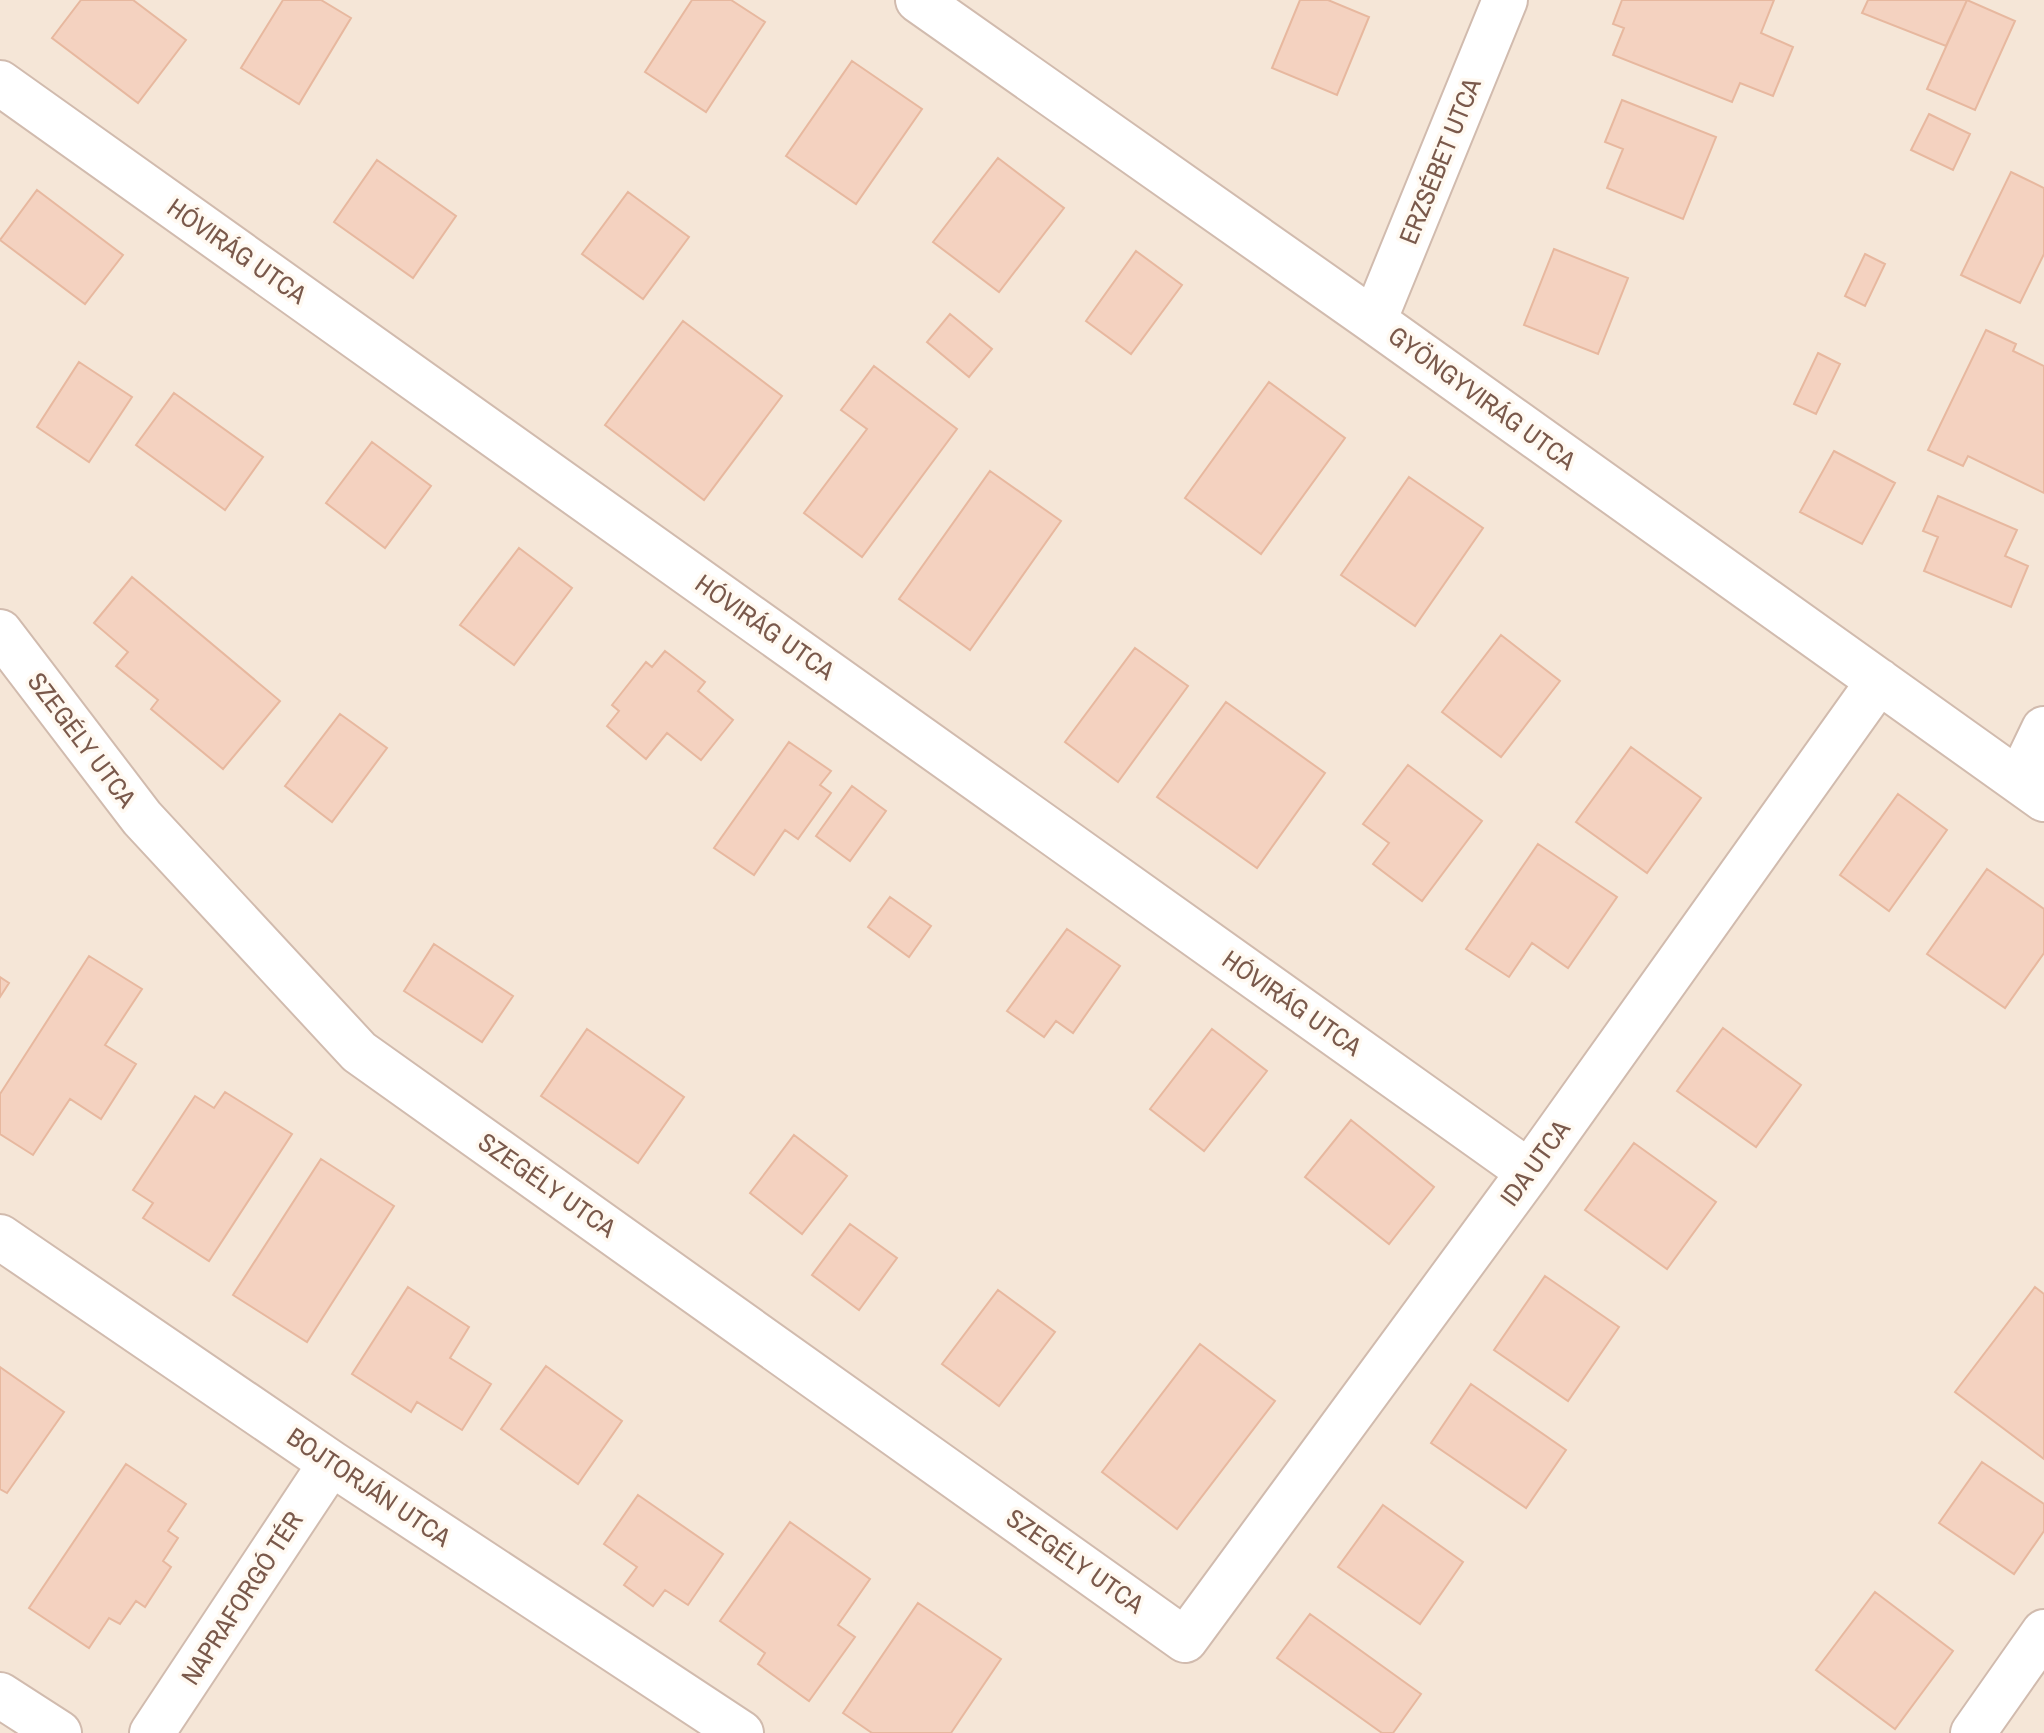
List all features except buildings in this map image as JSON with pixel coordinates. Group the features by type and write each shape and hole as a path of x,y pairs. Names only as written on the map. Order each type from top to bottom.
{"street":[{"name":"GYÖNGYVIRÁG UTCA","path":"918,0 2032,790"},
{"name":"ERZSÉBET UTCA","path":"1374,321 1505,0"},
{"name":"HÓVIRÁG UTCA","path":"0,83 1529,1172"},
{"name":"SZEGÉLY UTCA","path":"0,632 142,818 359,1052 1185,1640"},
{"name":"IDA UTCA","path":"1185,1640 1529,1172 1879,681"},
{"path":"2032,790 2044,729"},
{"name":"BOJTORJÁN UTCA","path":"0,1237 331,1463 741,1733"},
{"name":"NAPRAFORGÓ TÉR","path":"152,1733 331,1463"},
{"path":"1973,1733 2044,1632"},
{"path":"0,1695 59,1733"}],"shaded area":[{"path":"0,0 2044,0 2044,1733 0,1733"}]}
